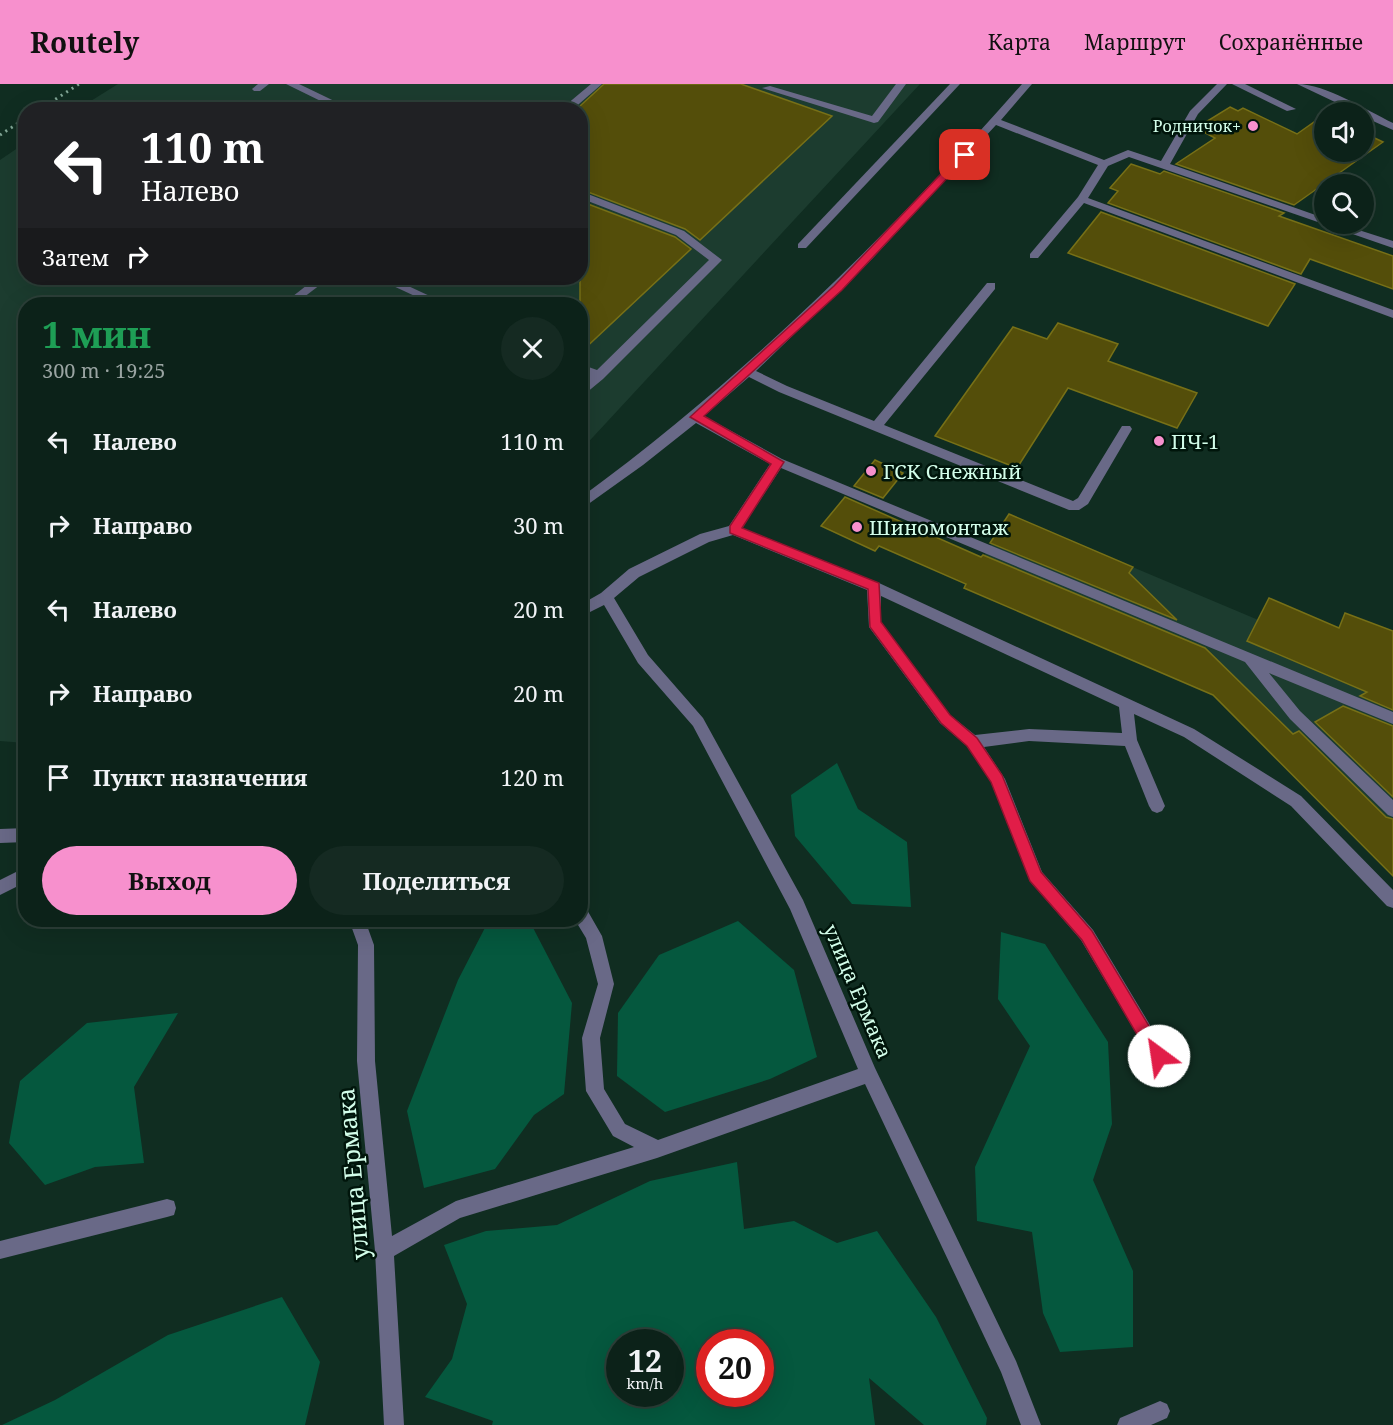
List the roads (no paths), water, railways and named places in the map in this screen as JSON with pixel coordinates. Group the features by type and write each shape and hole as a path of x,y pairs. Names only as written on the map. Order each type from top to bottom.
{"street":[{"path":"291,84 330,102"},
{"path":"575,102 597,84"},
{"path":"767,88 874,120 901,84"},
{"path":"802,246 955,84"},
{"path":"588,499 696,417 838,288 919,206 1028,84"},
{"path":"1165,164 1194,113 1222,84"},
{"path":"1238,84 1290,109"},
{"path":"1302,84 1340,102"},
{"path":"1374,118 1393,127"},
{"path":"995,121 1104,164"},
{"path":"1034,256 1083,199 1104,164 1128,153 1314,217"},
{"path":"588,197 680,233 716,260 588,386"},
{"path":"1083,199 1393,314"},
{"path":"1361,234 1393,245"},
{"path":"297,297 313,285"},
{"path":"398,285 425,297"},
{"path":"877,426 991,286"},
{"path":"747,371 1060,504 1074,507 1083,501 1126,429"},
{"path":"588,372 598,376"},
{"path":"696,417 778,462 1393,718"},
{"path":"734,530 778,462"},
{"path":"588,607 606,597 634,573 705,538 734,530 874,587 1189,734 1296,801 1393,901"},
{"path":"874,587 874,623 945,719 972,742 997,779 1036,876 1087,935 1171,1076"},
{"name":"улица Ермака","path":"606,597 644,659 698,722 797,905 869,1074 1009,1368 1031,1425"},
{"path":"1248,657 1295,715 1393,810"},
{"path":"1126,704 1130,740 1157,806"},
{"path":"972,742 1029,735 1130,740"},
{"path":"0,836 18,835"},
{"path":"0,888 18,878"},
{"path":"588,926 594,936 606,984 591,1038 594,1091 619,1130 657,1149"},
{"name":"улица Ермака","path":"360,927 366,945 366,1061 384,1251 394,1425"},
{"path":"384,1251 456,1210 657,1149 869,1074"},
{"path":"0,1250 167,1208"},
{"path":"1127,1425 1160,1411"}],"railway":[{"path":"51,102 79,84"},
{"path":"0,135 18,123"}],"place":[{"name":"Родничок+","path":"1253,126"},
{"name":"ПЧ-1","path":"1159,441"},
{"name":"ГСК Снежный","path":"871,471"},
{"name":"Шиномонтаж","path":"857,527"}]}
